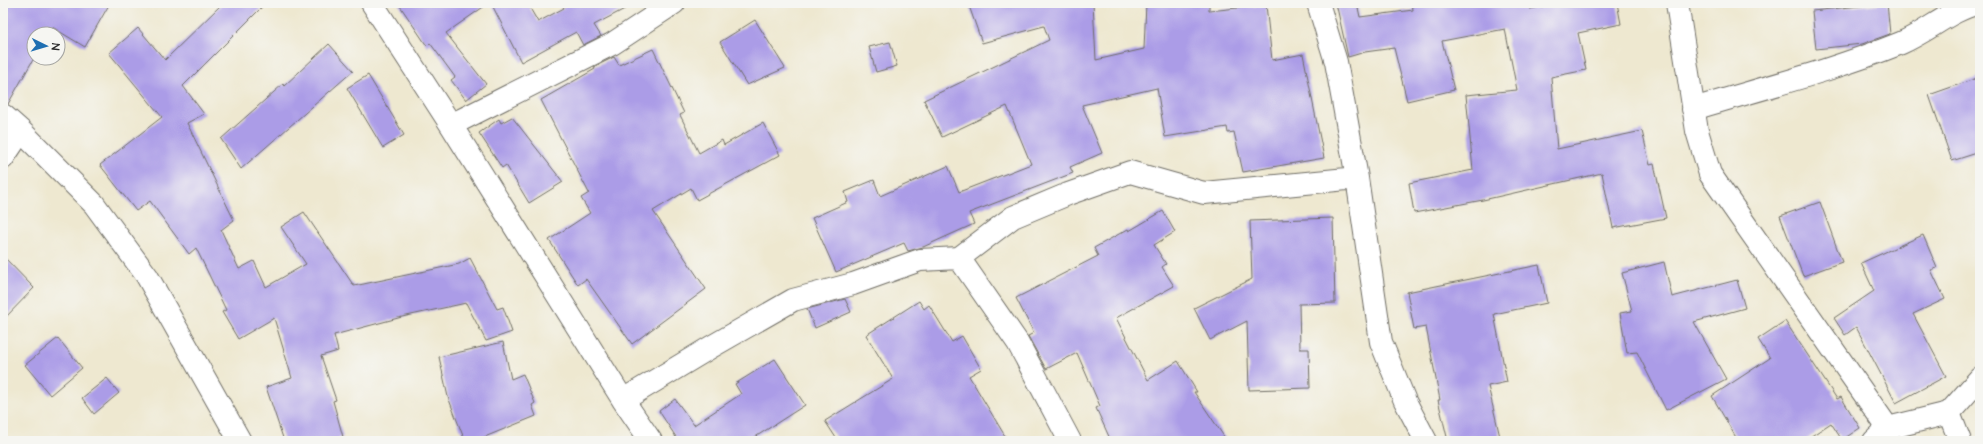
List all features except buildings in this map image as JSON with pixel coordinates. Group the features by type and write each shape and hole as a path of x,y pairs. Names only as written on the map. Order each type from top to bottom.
{"street":[{"path":"372,3 452,125 623,400 651,441"},
{"path":"452,125 612,44 674,3"},
{"path":"1318,3 1336,62 1357,178 1381,342 1405,402 1426,441"},
{"path":"1677,3 1697,130 1710,174 1881,435 1949,413 1980,378"},
{"path":"1693,109 1858,59 1903,42 1963,7 1979,3"},
{"path":"3,115 94,204 147,276 240,441"},
{"path":"3,158 21,131"},
{"path":"623,400 793,300 854,284 920,260 959,258 1013,217 1068,194 1130,172 1204,193 1357,178"},
{"path":"959,258 1018,343 1070,441"},
{"path":"1949,413 1960,441"}]}
